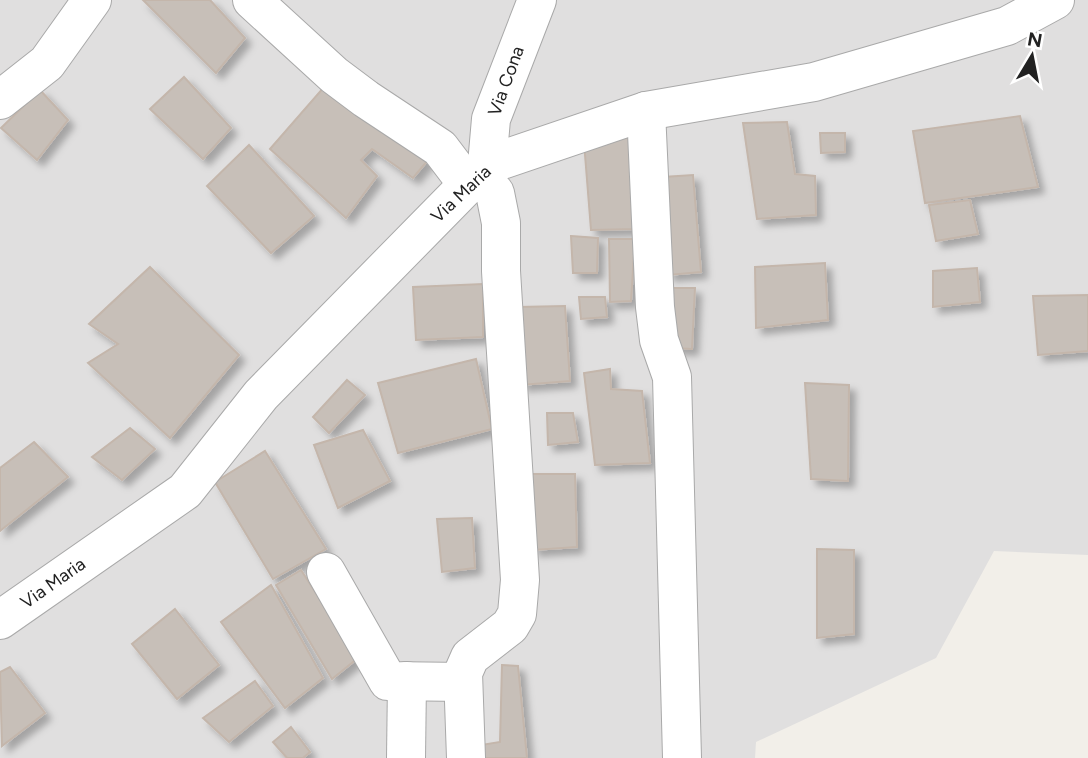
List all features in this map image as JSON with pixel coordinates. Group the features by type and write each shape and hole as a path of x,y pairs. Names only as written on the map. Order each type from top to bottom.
{"street":[{"path":"0,100 47,63 92,0"},
{"path":"252,0 334,75 478,175 495,193 501,223 520,580 517,614 510,626 470,657 463,673 466,758"},
{"name":"Via Cona","path":"478,175 491,120 537,0"},
{"name":"Via Maria","path":"0,620 185,491 261,395 478,175 646,111 814,82 1007,26 1055,0"},
{"path":"646,111 655,307 659,340 672,377 682,758"},
{"path":"326,572 388,681 463,682"},
{"path":"406,758 407,681"}],"shaded area":[{"path":"0,0 1088,0 1088,555 994,551 936,658 756,742 755,758 0,758"}],"building":[{"path":"143,0 210,0 245,38 216,73"},
{"path":"184,77 231,128 203,159 150,109"},
{"path":"324,87 429,159 413,178 372,149 361,160 377,176 346,218 270,149"},
{"path":"40,90 68,120 37,160 1,128"},
{"path":"1020,116 1038,187 925,203 913,131"},
{"path":"787,122 795,174 815,176 816,215 757,219 743,123"},
{"path":"636,130 635,229 591,230 584,142"},
{"path":"820,133 845,133 845,152 821,153"},
{"path":"249,145 314,216 271,253 207,186"},
{"path":"693,175 701,272 668,275 663,177"},
{"path":"970,200 978,234 936,241 929,205"},
{"path":"571,236 598,238 597,273 573,273"},
{"path":"609,239 635,239 631,301 610,302"},
{"path":"825,263 828,320 756,328 755,267"},
{"path":"150,267 239,355 170,438 88,363 118,344 89,324"},
{"path":"977,268 980,302 933,307 933,271"},
{"path":"483,284 483,337 416,340 413,287"},
{"path":"667,288 695,288 692,349 672,348"},
{"path":"1088,295 1088,351 1038,355 1033,296"},
{"path":"579,297 605,297 607,317 581,319"},
{"path":"565,306 570,381 521,385 518,307"},
{"path":"476,359 492,429 398,453 378,383"},
{"path":"610,369 611,389 642,391 650,463 595,465 584,373"},
{"path":"347,380 365,395 329,433 313,417"},
{"path":"805,383 849,385 848,481 811,479"},
{"path":"547,413 573,413 578,442 548,445"},
{"path":"130,428 155,449 122,480 92,457"},
{"path":"363,430 390,481 338,508 314,445"},
{"path":"34,442 68,477 0,531 0,468"},
{"path":"265,451 326,549 273,579 215,482"},
{"path":"527,474 575,474 577,547 533,550"},
{"path":"472,518 475,568 442,572 437,519"},
{"path":"817,549 854,550 854,634 817,638"},
{"path":"301,570 358,658 332,679 276,585"},
{"path":"271,585 323,678 285,708 221,622"},
{"path":"175,609 219,665 177,699 132,644"},
{"path":"502,665 518,666 527,758 476,758 475,746 500,742"},
{"path":"10,667 45,713 2,746 0,672"},
{"path":"255,681 273,706 229,742 203,718"},
{"path":"291,727 310,752 303,758 287,758 273,742"}]}
